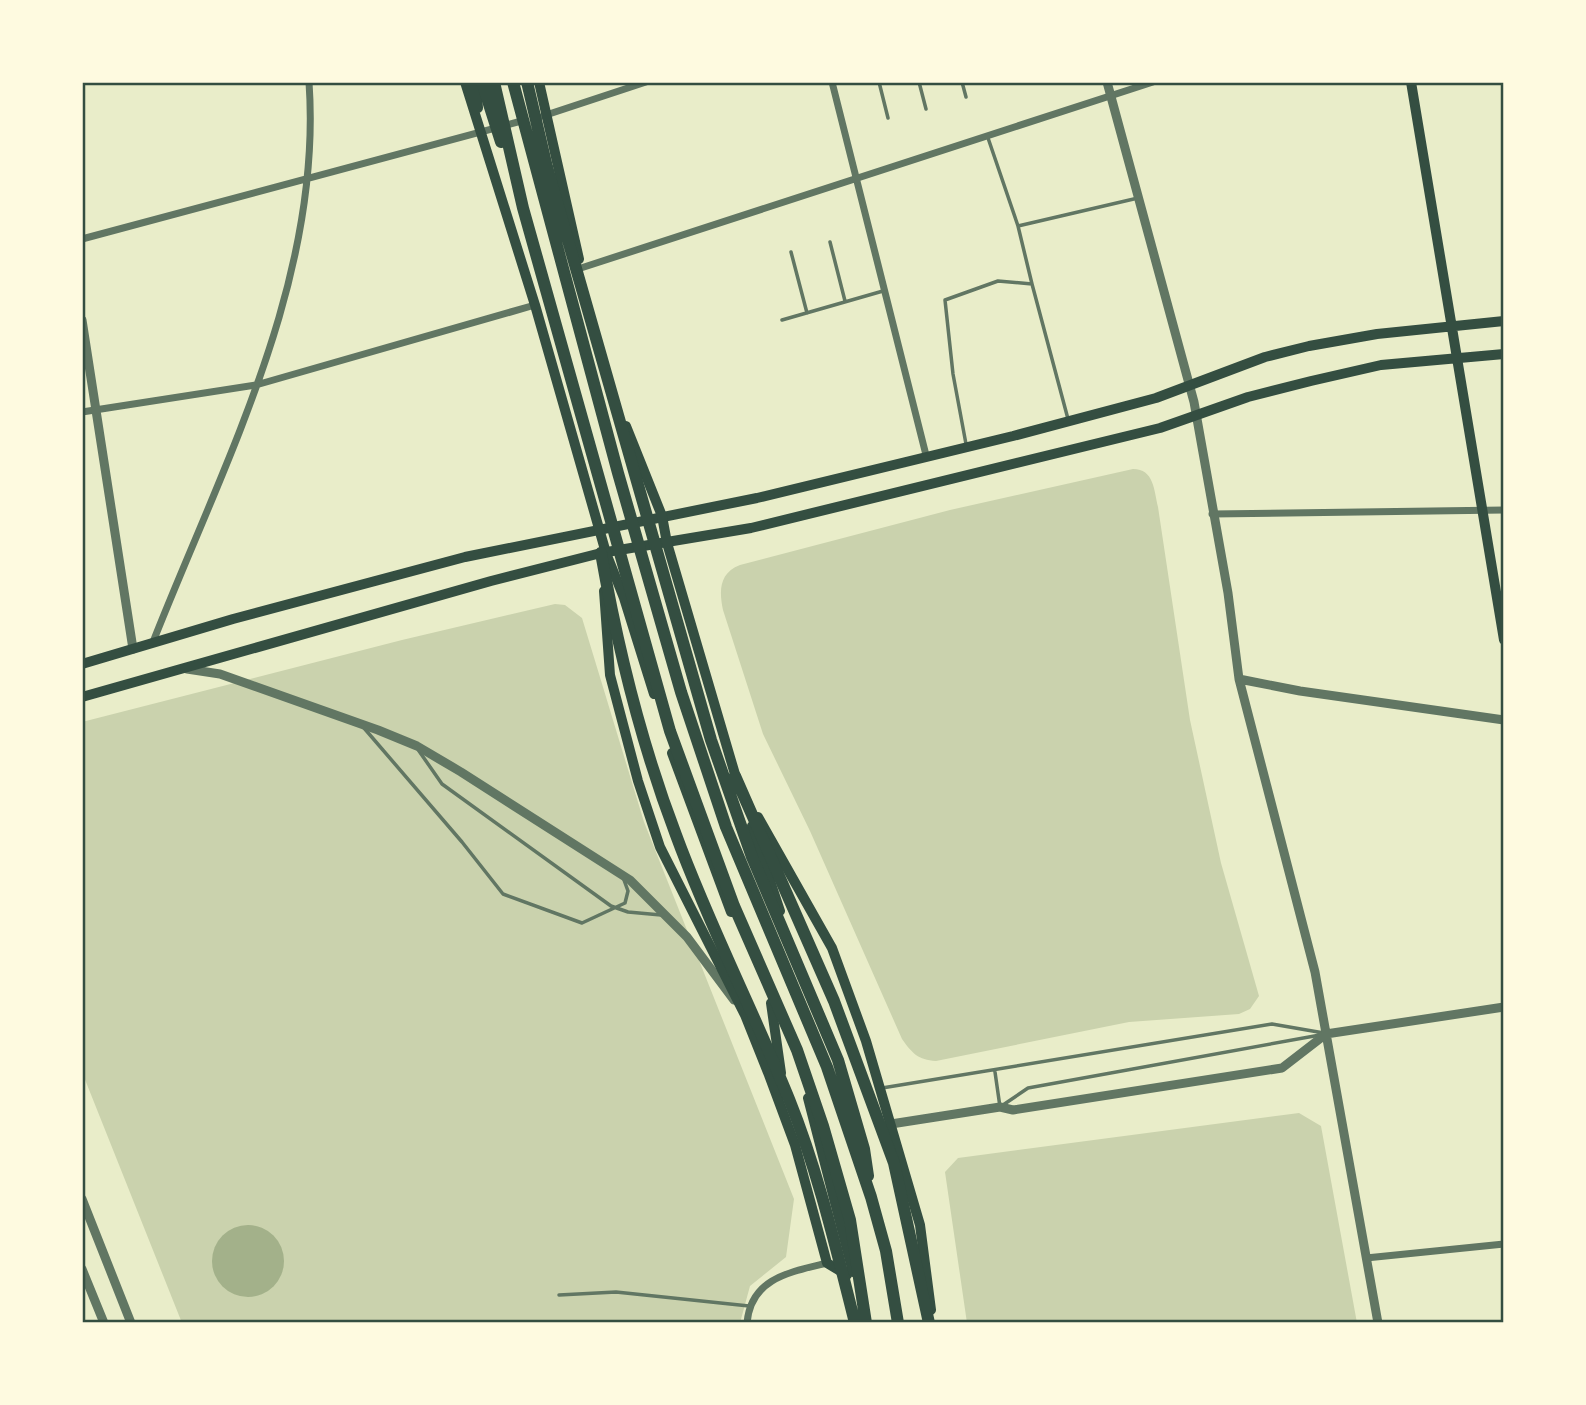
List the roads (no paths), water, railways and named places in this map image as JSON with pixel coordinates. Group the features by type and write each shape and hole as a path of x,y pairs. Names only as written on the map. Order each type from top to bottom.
{"highway":[{"path":"482,82 523,208 670,731 734,906 797,1051 823,1126 850,1220 865,1323"},
{"path":"494,82 523,208"},
{"path":"513,82 618,473 696,739 730,838 827,1067 871,1197 886,1251 900,1323"},
{"path":"527,82 551,180 710,740 752,857 838,1059 864,1149 871,1197"},
{"path":"603,553 618,650 676,835 789,1100 809,1155 855,1323"},
{"path":"735,776 834,1001 894,1163 931,1323"}],"main road":[{"path":"465,82 535,305 599,530 603,553 610,675 638,781 660,847 745,1016 787,1120 827,1263 855,1280"},
{"path":"475,82 481,131"},
{"path":"539,82 581,268 620,410 662,516 667,543 735,776 831,1059 900,1323"},
{"path":"1411,82 1504,640"},
{"path":"82,664 153,642 465,558 757,498 1068,421 1156,398 1265,357 1309,346 1504,321"},
{"path":"82,697 603,553 751,528 1160,428 1248,397 1381,365 1504,354"},
{"path":"603,553 624,598 683,786 722,893 771,1003 807,1096 865,1323"},
{"path":"735,776 832,948 880,1088 920,1225 931,1323"},
{"path":"771,1003 787,1120"}],"street":[{"path":"153,642 256,385 298,246 310,177 309,82"},
{"path":"82,239 546,115 646,82"},
{"path":"831,82 926,456"},
{"path":"1107,82 1190,385 1228,593 1239,679 1315,972 1378,1323"},
{"path":"581,268 1153,82"},
{"path":"82,412 256,385 535,305"},
{"path":"82,320 133,649"},
{"path":"1212,514 1504,510"},
{"path":"179,669 203,669 220,674 417,746 618,871 671,919 745,1016"},
{"path":"1239,679 1300,691 1504,720"},
{"path":"891,1124 1000,1107 1013,1110 1282,1068 1326,1034 1504,1007"},
{"path":"82,1199 131,1323"},
{"path":"1366,1258 1504,1244"},
{"path":"747,1323 762,1286 773,1279 827,1263"},
{"path":"82,1269 104,1323"}],"lane":[{"path":"879,82 888,118"},
{"path":"919,82 926,109"},
{"path":"962,82 966,97"},
{"path":"987,135 1018,226 1068,421"},
{"path":"1018,226 1140,198"},
{"path":"830,242 845,302"},
{"path":"792,252 807,313"},
{"path":"967,446 953,374 945,300 998,281 1032,284"},
{"path":"782,320 883,291"},
{"path":"357,722 462,842 503,894 582,923 625,904 628,891 618,871"},
{"path":"417,746 442,784 617,909 671,919"},
{"path":"880,1088 1272,1024 1326,1034"},
{"path":"995,1071 1000,1107 1028,1088 1326,1034"},
{"path":"559,1295 616,1292 752,1306"}]}
